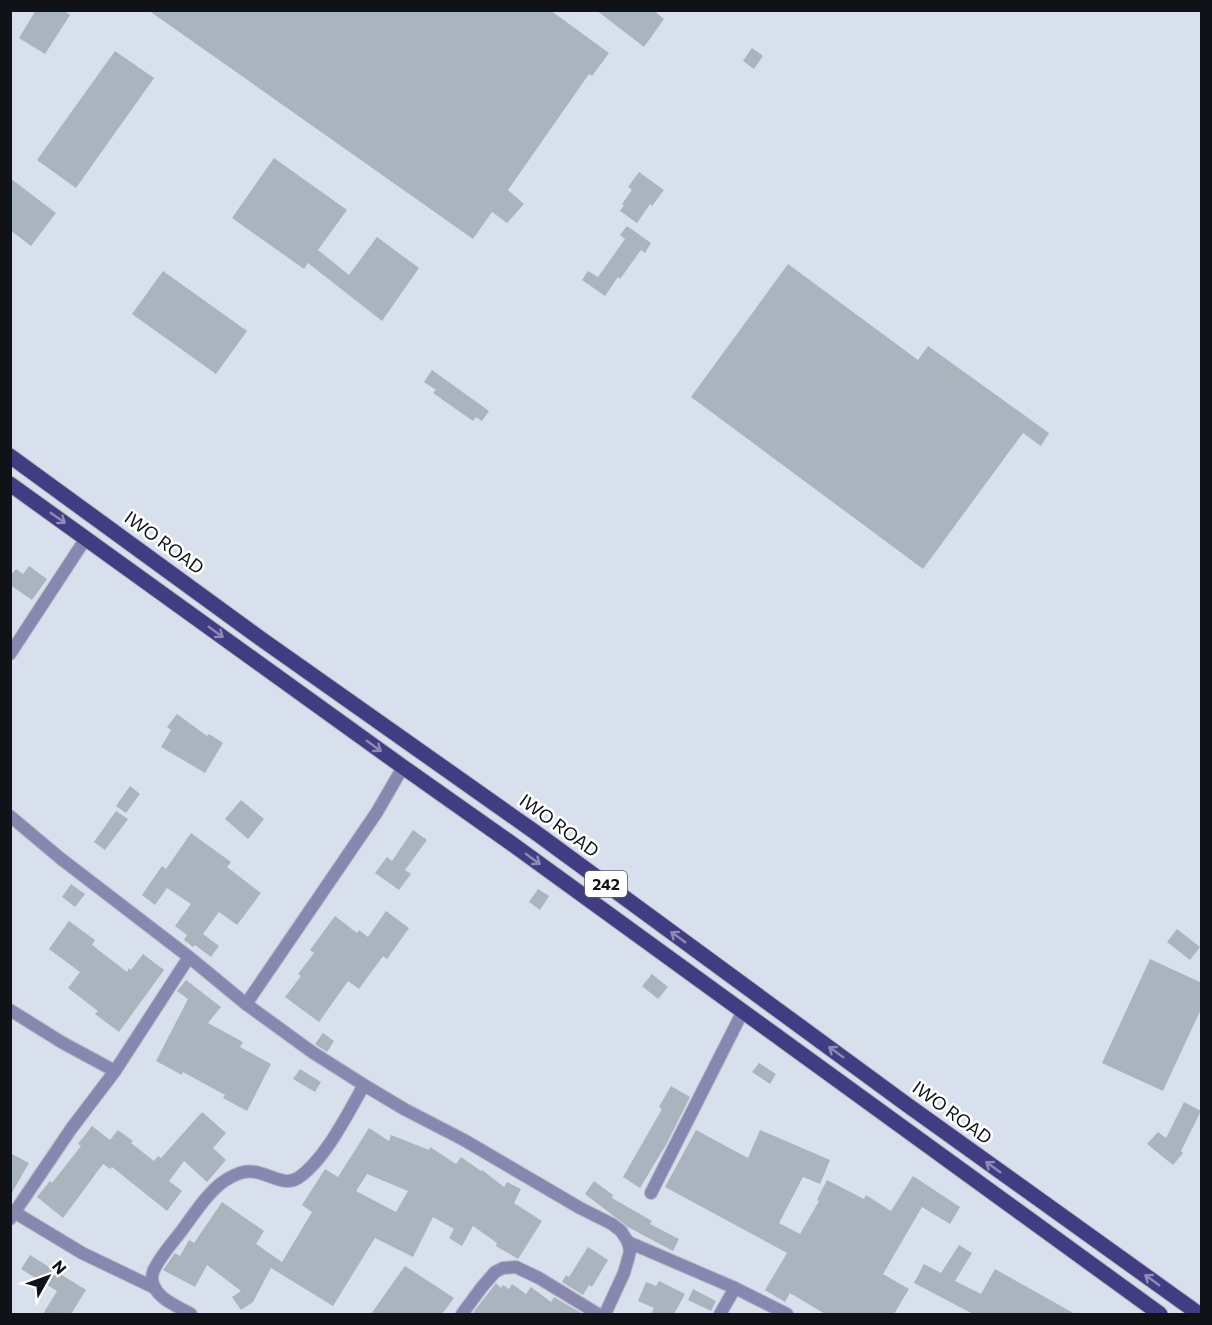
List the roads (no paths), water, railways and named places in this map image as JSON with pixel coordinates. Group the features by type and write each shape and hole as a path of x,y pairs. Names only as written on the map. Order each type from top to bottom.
{"main road":[{"name":"IWO ROAD","path":"10,456 257,636 539,835 906,1104 1200,1314"},
{"path":"10,484 440,792 1160,1314"},
{"path":"440,792 454,774"}],"street":[{"path":"10,654 86,538"},
{"path":"246,1004 377,812 403,767"},
{"path":"10,816 246,1004 312,1052 404,1109 621,1231 628,1242 630,1251 624,1273 605,1314"},
{"path":"155,1288 82,1253 12,1215 71,1129 115,1071 189,957"},
{"path":"10,1010 63,1043 115,1071"},
{"path":"651,1192 743,1011"},
{"path":"191,1314 172,1304 155,1288 152,1273 155,1267 209,1196 232,1176 246,1171 261,1172 279,1180 292,1181 299,1177 332,1141 364,1085"},
{"path":"628,1242 735,1288 787,1314"},
{"path":"462,1314 495,1272 503,1268 516,1267 539,1278 598,1314"},
{"path":"720,1314 735,1288"}]}
